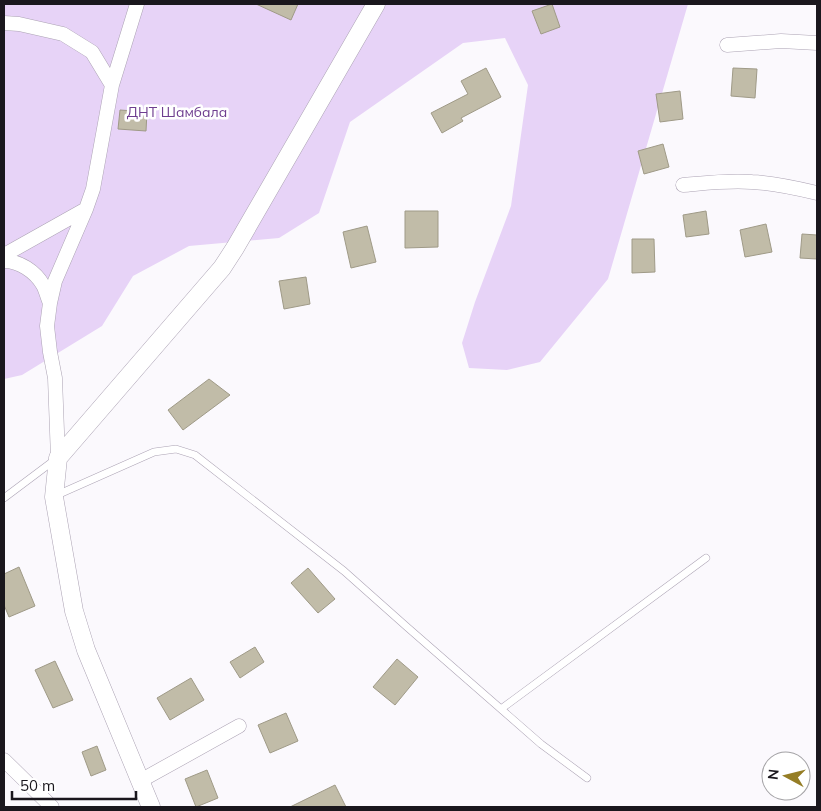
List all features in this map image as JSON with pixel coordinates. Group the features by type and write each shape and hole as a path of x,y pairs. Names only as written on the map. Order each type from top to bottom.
{"street":[{"path":"137,4 112,85 93,189 55,281 47,326 55,378 58,458 54,497 74,611 84,642 151,807"},
{"path":"58,458 222,268 376,4"},
{"path":"4,23 19,24 63,34 92,52 112,85"},
{"path":"727,45 781,41 817,43"},
{"path":"683,185 721,181 753,182 817,193"},
{"path":"4,255 86,209"},
{"path":"4,261 13,261 30,270 43,285 50,303"},
{"path":"140,780 239,726"},
{"path":"4,760 52,807"}],"lane":[{"path":"54,497 154,452 176,449 195,455 344,571 541,744 587,778"},
{"path":"4,498 58,458"},
{"path":"501,709 706,558"}],"green space":[{"name":"ДНТ Шамбала","path":"4,4 688,4 608,279 540,362 507,370 469,368 462,343 475,302 511,206 528,85 505,38 463,43 350,122 319,213 279,238 189,246 133,276 102,326 22,375 4,379"}],"building":[{"path":"256,4 298,4 291,20"},
{"path":"552,4 560,27 541,34 532,11"},
{"path":"486,68 501,97 461,118 463,121 442,133 431,113 468,94 461,81"},
{"path":"733,68 757,69 755,98 731,96"},
{"path":"680,91 683,119 660,122 656,94"},
{"path":"120,110 147,112 146,131 118,129"},
{"path":"663,144 669,167 644,174 638,151"},
{"path":"405,211 438,211 438,247 405,248"},
{"path":"706,211 709,234 686,237 683,215"},
{"path":"766,224 772,252 745,257 740,230"},
{"path":"367,226 376,262 351,268 343,232"},
{"path":"802,234 817,235 817,259 800,258"},
{"path":"632,239 654,239 655,272 632,273"},
{"path":"306,277 310,304 284,309 279,281"},
{"path":"209,379 230,395 183,430 168,410"},
{"path":"19,567 35,606 9,617 4,605 4,574"},
{"path":"308,568 335,599 318,613 291,583"},
{"path":"255,647 264,662 240,678 230,662"},
{"path":"397,659 418,677 395,705 373,687"},
{"path":"55,661 73,700 53,708 35,670"},
{"path":"191,678 204,700 170,720 157,698"},
{"path":"286,713 298,741 270,753 258,725"},
{"path":"97,746 106,770 91,776 82,752"},
{"path":"207,770 218,798 196,807 185,779"},
{"path":"335,785 346,807 290,807"}]}
